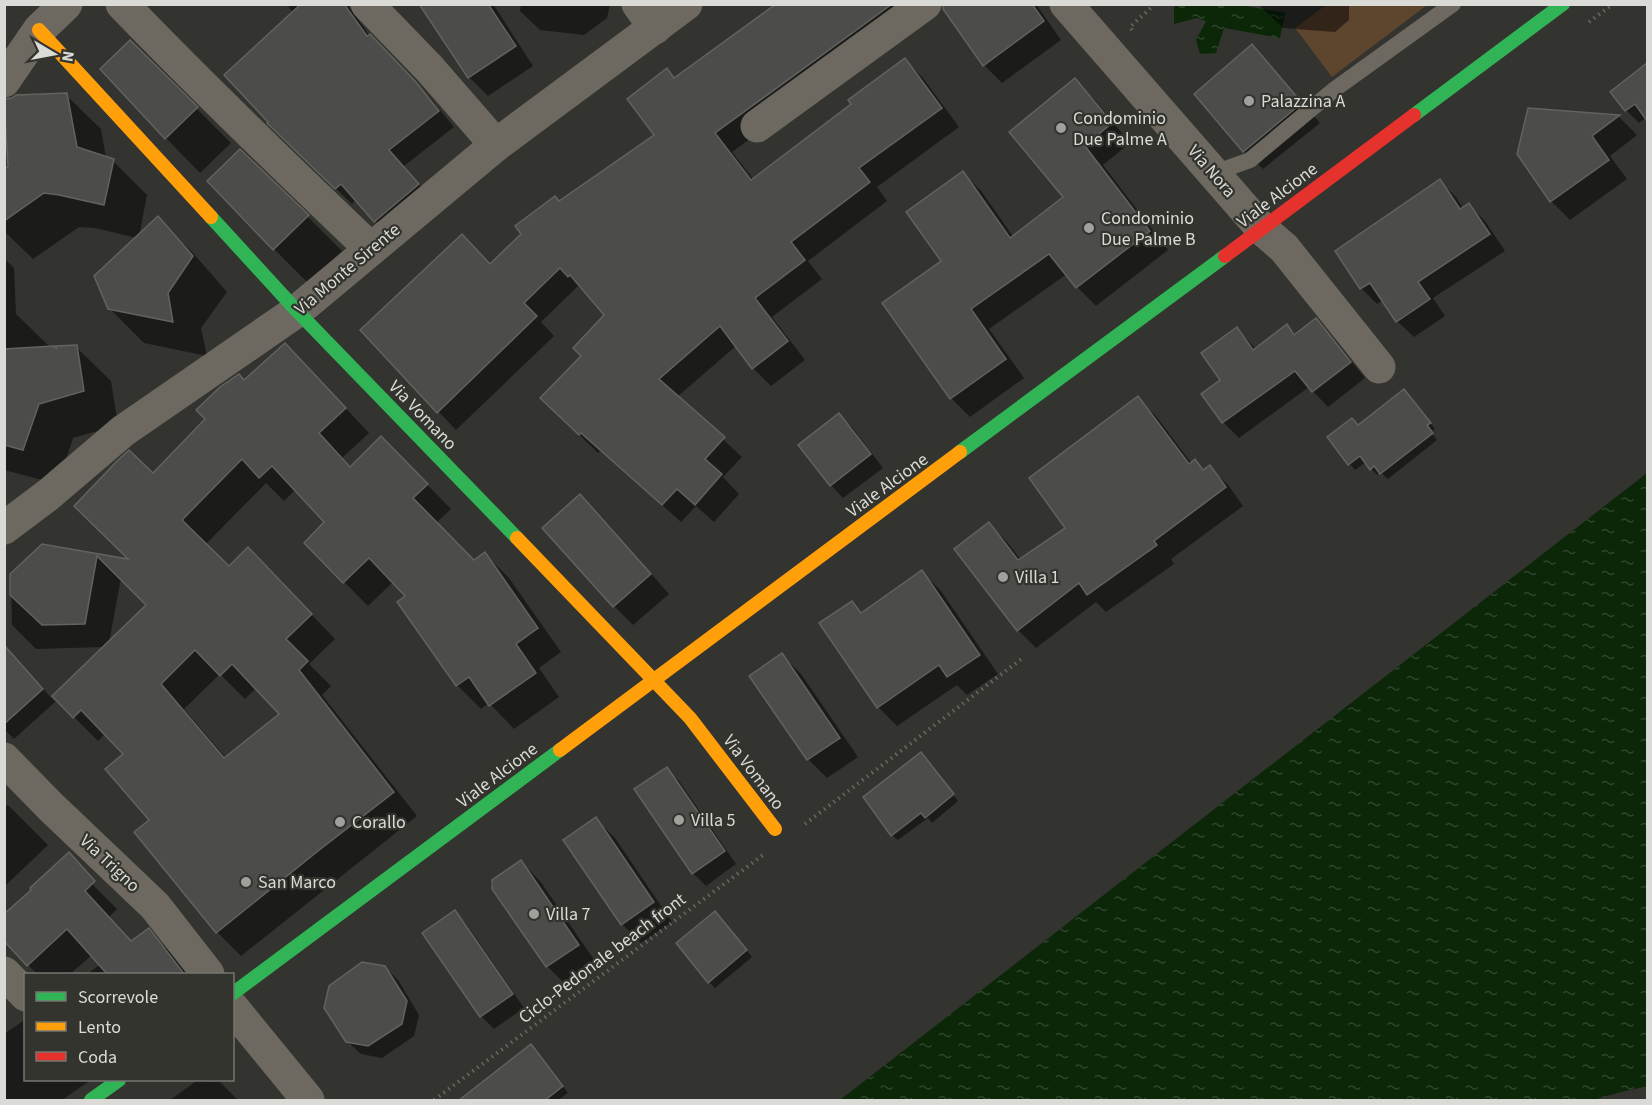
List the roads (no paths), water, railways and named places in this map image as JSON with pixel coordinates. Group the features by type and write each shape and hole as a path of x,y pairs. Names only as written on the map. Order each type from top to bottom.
{"street":[{"path":"4,81 39,30 66,4"},
{"path":"122,4 219,102 372,249"},
{"path":"367,4 429,68 496,145"},
{"name":"Via Monte Sirente","path":"4,528 48,495 123,431 297,310 496,145 646,16 686,4"},
{"path":"757,126 925,4"},
{"name":"Via Nora","path":"1066,4 1262,229 1284,248 1379,367"},
{"name":"Viale Alcione","path":"234,993 1563,4"},
{"name":"Via Vomano","path":"39,30 297,310 690,718 775,829"},
{"name":"Via Trigno","path":"4,759 154,906 206,973"},
{"path":"4,973 24,993"},
{"path":"234,1008 308,1101"}],"lane":[{"path":"1218,176 1228,168 1250,160 1335,89 1453,4"}],"water":[{"path":"1177,5 1241,5 1285,13 1280,38 1224,28 1216,53 1200,54 1196,40 1206,21 1197,18 1174,24 1174,7"},
{"path":"1647,473 1647,1100 840,1100"}],"place":[{"name":"Palazzina A","path":"1249,101"},
{"name":"Condominio Due Palme A","path":"1061,128"},
{"name":"Condominio Due Palme B","path":"1089,228"},
{"name":"Villa 1","path":"1003,577"},
{"name":"Villa 5","path":"679,820"},
{"name":"Corallo","path":"340,822"},
{"name":"San Marco","path":"246,882"},
{"name":"Villa 7","path":"534,914"}]}
